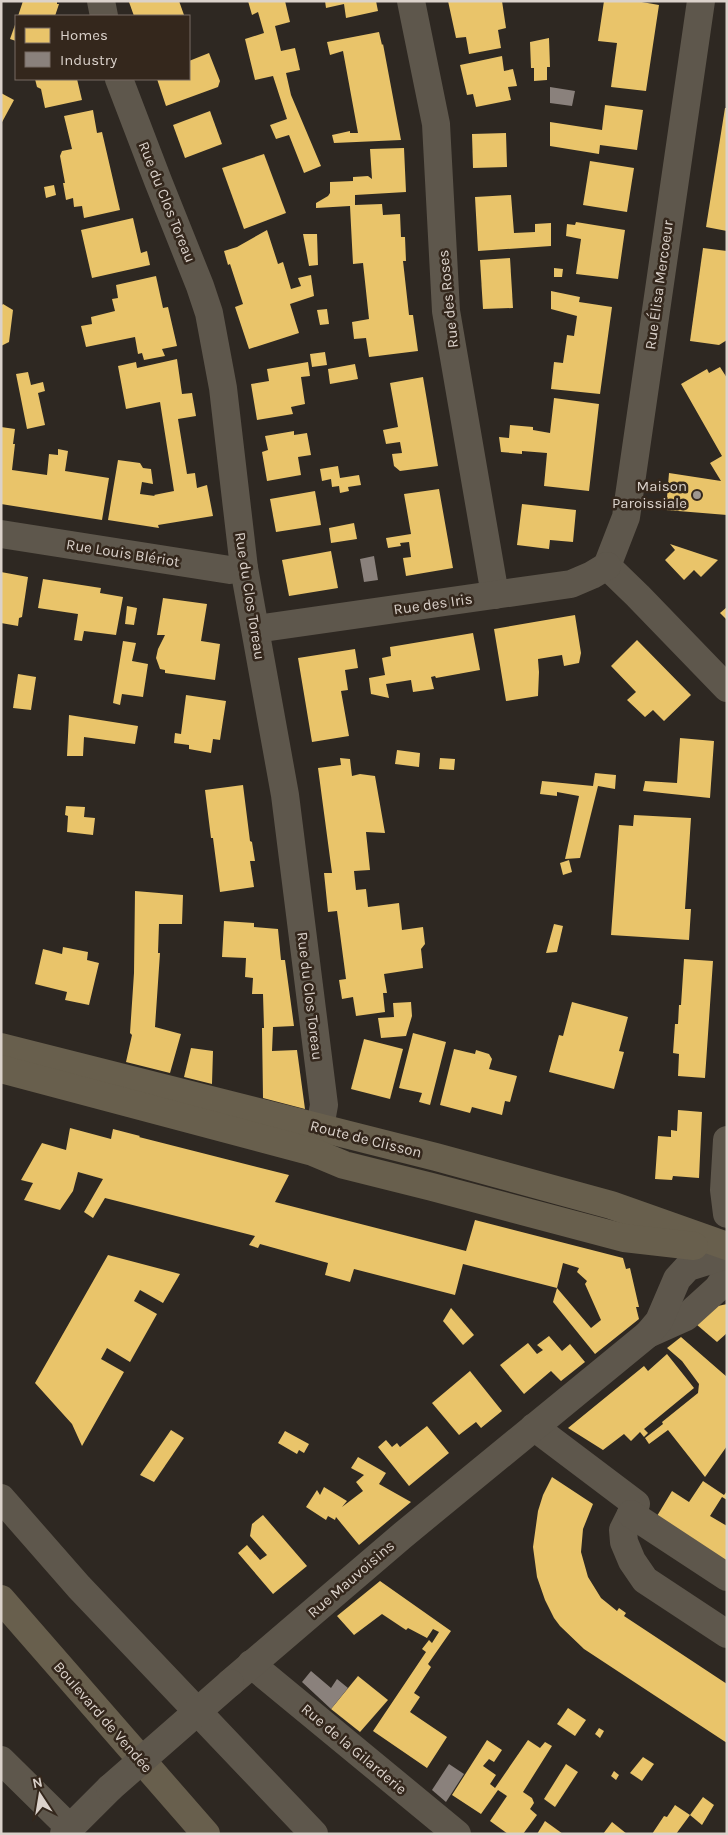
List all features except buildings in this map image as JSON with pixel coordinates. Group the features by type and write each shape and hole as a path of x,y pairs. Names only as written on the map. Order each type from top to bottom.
{"main road":[{"name":"Route de Clisson","path":"1,1047 316,1140"},
{"name":"Route de Clisson","path":"1,1069 611,1205 727,1248"},
{"name":"Boulevard de Vendée","path":"1,1599 206,1834"}],"street":[{"path":"101,1 104,15"},
{"name":"Rue des Roses","path":"411,1 436,124 446,311 495,595"},
{"name":"Rue Élisa Mercoeur","path":"607,566 626,517 701,1"},
{"name":"Rue du Clos Toreau","path":"119,80 200,286 209,313 223,388 244,568 284,794 307,966 324,1105 316,1140"},
{"name":"Rue Louis Blériot","path":"1,534 230,570 244,568"},
{"path":"607,566 727,688"},
{"name":"Rue des Iris","path":"256,629 571,584 607,566"},
{"path":"727,1140 724,1190 727,1214"},
{"name":"Rue Mauvoisins","path":"67,1831 110,1788 251,1664 403,1535 648,1334 659,1321 677,1279 688,1267 727,1255"},
{"name":"Rue Mauvoisins","path":"648,1334 686,1317 718,1288 727,1274"},
{"path":"534,1427 636,1504 623,1530 624,1542 632,1561 645,1580 727,1634"},
{"path":"1,1498 79,1587 314,1834"},
{"path":"630,1514 727,1577"},
{"name":"Rue de la Gilarderie","path":"251,1664 457,1834"},
{"path":"1,1760 67,1831"}],"place":[{"name":"Maison Paroissiale","path":"697,495"}]}
